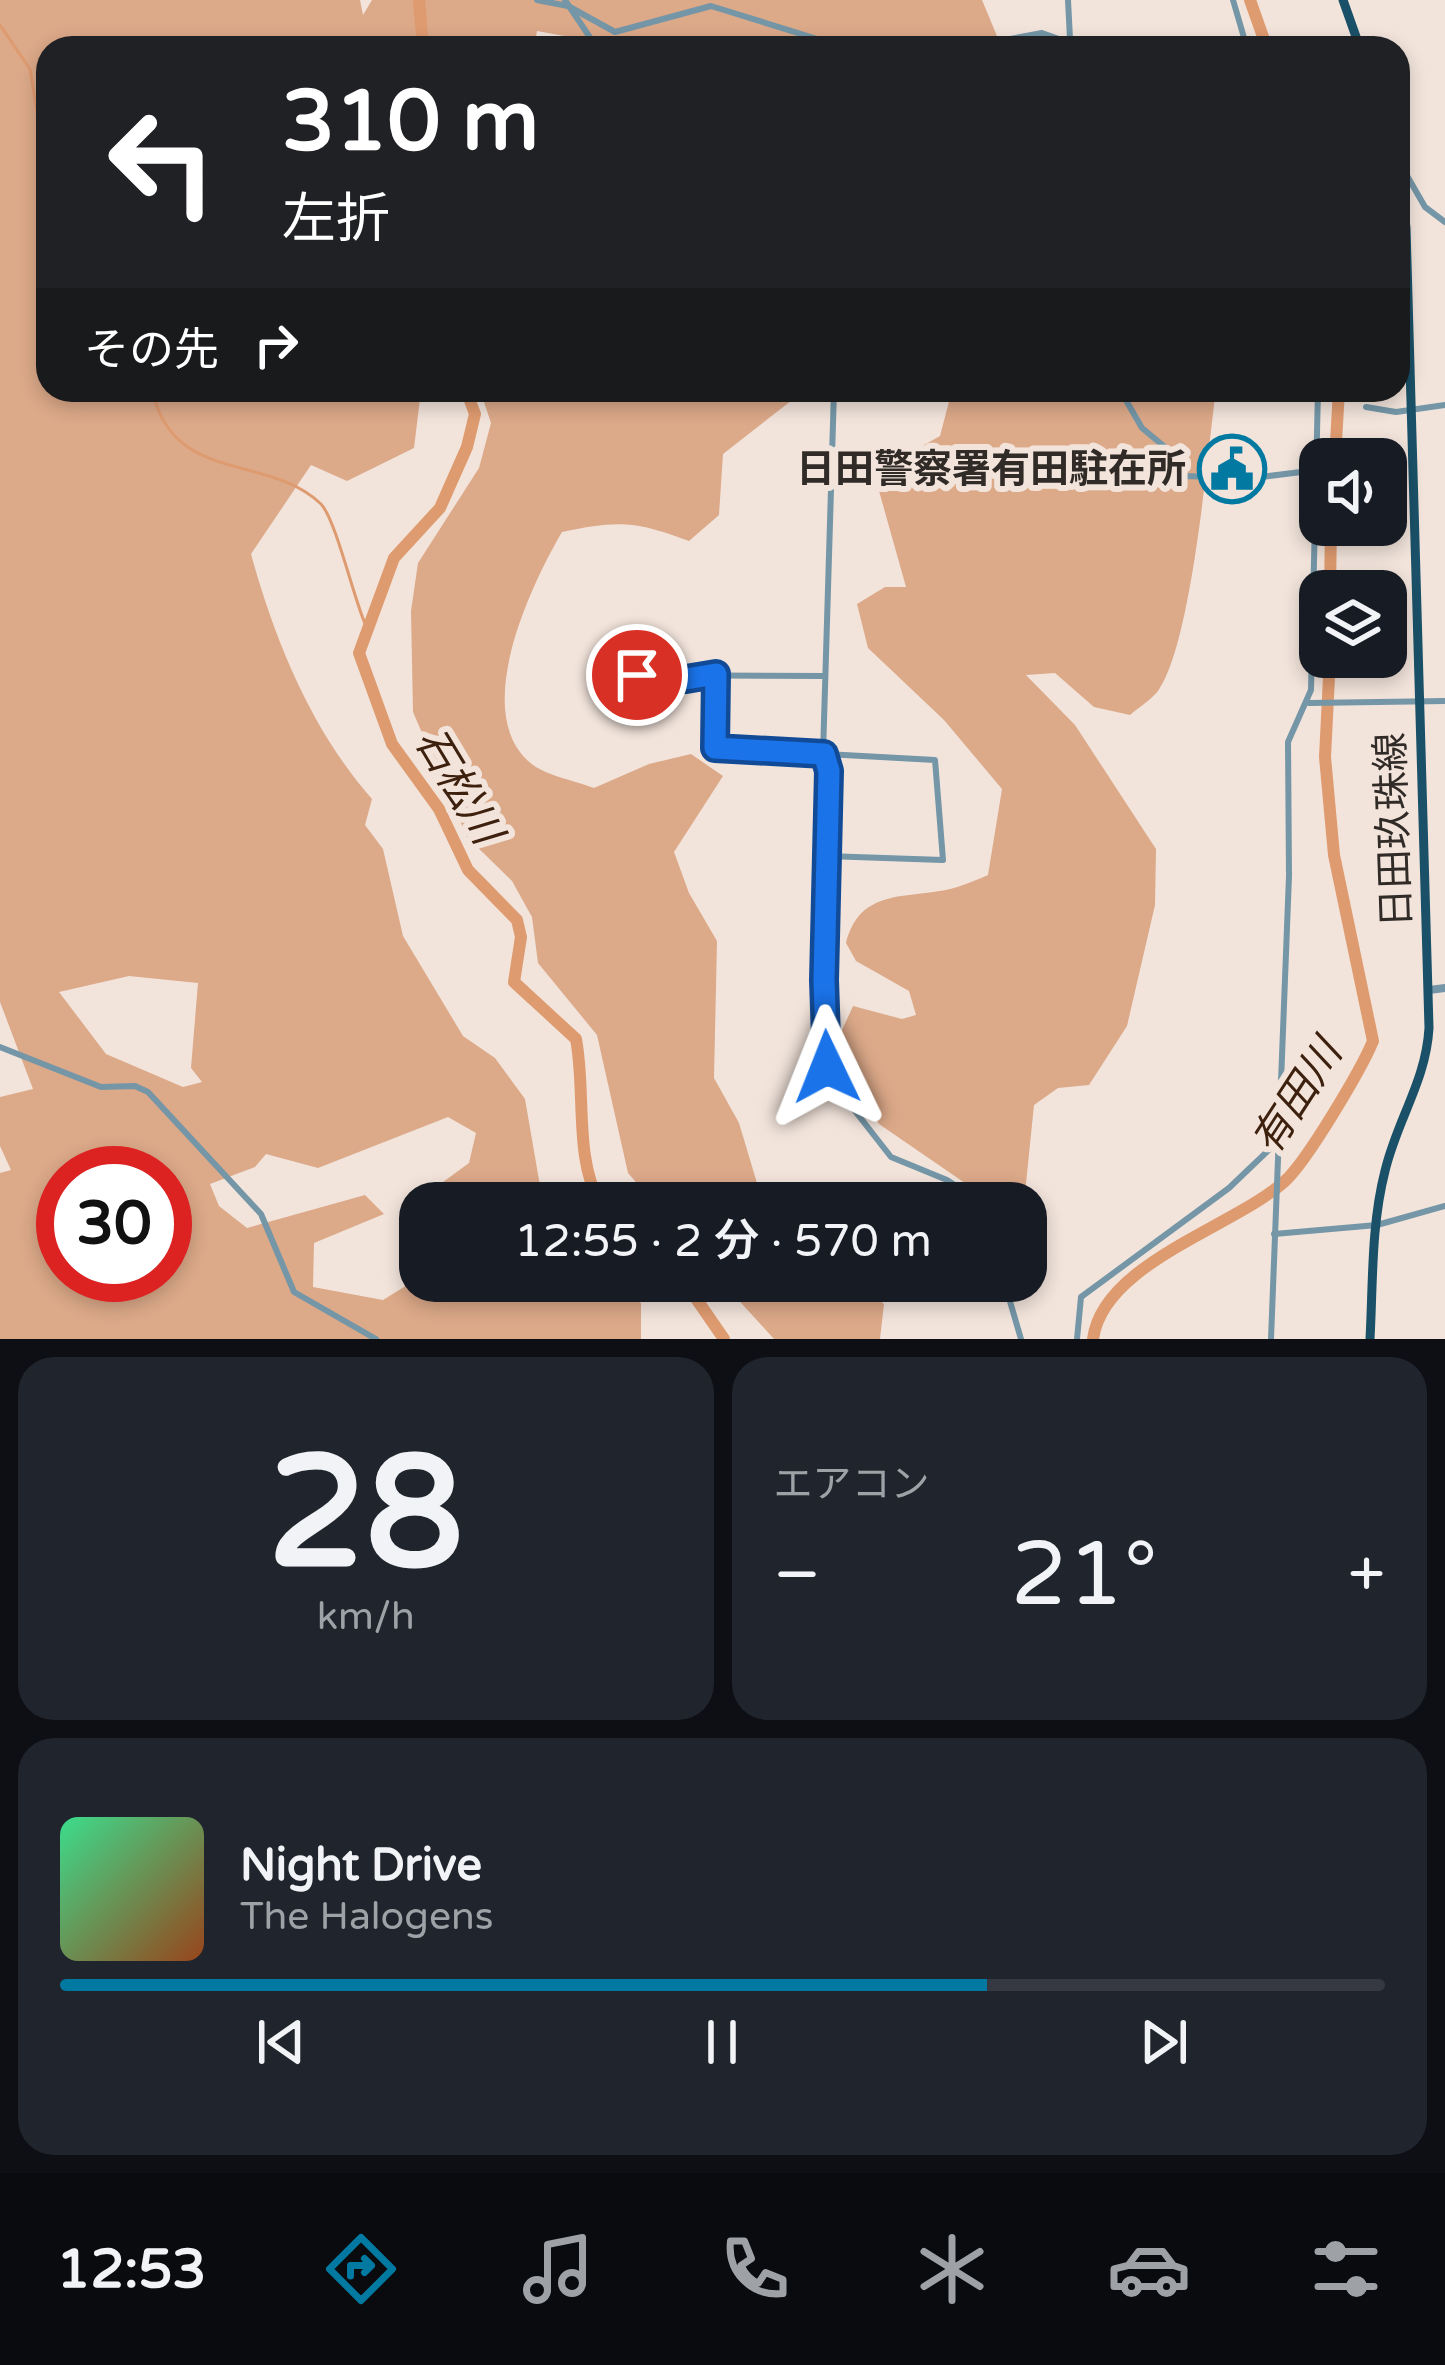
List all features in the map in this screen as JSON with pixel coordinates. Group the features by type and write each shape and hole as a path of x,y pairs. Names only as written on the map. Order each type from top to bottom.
{"main road":[{"path":"1342,0 1356,36"},
{"name":"日田玖珠線","path":"1370,1339 1385,1168 1424,1068 1429,990 1410,376"}],"street":[{"path":"537,0 566,3 615,32 695,9 724,8 809,36"},
{"path":"1233,0 1244,36"},
{"path":"566,3 589,36"},
{"path":"1070,36 1072,3"},
{"path":"1026,36 1056,36"},
{"path":"1410,183 1425,207 1445,222"},
{"path":"834,402 824,754 829,771 824,980 830,1079 891,1157 950,1182"},
{"path":"1127,402 1142,428 1177,457 1184,476 1253,478 1299,472"},
{"path":"1317,438 1318,402"},
{"path":"1366,407 1412,411 1445,405"},
{"path":"1271,1339 1289,876 1288,742 1310,703 1315,546"},
{"path":"628,675 686,679 716,674 825,676"},
{"path":"716,674 715,748 935,760 943,860 826,856"},
{"path":"1310,703 1445,701"},
{"path":"1429,990 1445,988"},
{"path":"0,1047 101,1087 148,1092 261,1214 294,1292 376,1339"},
{"path":"1077,1339 1081,1297 1228,1188 1276,1146"},
{"path":"1274,1234 1377,1226 1418,1209 1445,1206"},
{"path":"1010,1302 1021,1339"}],"shaded area":[{"path":"0,0 360,0 363,15 372,0 982,0 997,36 564,36 537,31 536,36 36,36 36,402 420,402 414,448 347,481 311,465 251,554 298,684 331,744 372,799 365,825 383,849 403,936 463,1036 495,1058 525,1099 539,1182 443,1182 469,1163 476,1133 448,1117 318,1168 266,1154 255,1167 210,1184 219,1206 247,1228 365,1195 384,1214 314,1243 313,1287 383,1300 399,1290 399,1302 640,1302 641,1339 0,1339 0,1173 11,1170 0,1146 0,1097 33,1089 0,1002","holes":["129,976 198,983 191,1068 202,1082 183,1087 106,1054 59,992"]},
{"path":"484,402 790,402 723,454 719,515 689,541 627,524 562,532 522,616 505,684 506,715 514,743 546,772 594,788 649,764 691,754 723,776 674,852 689,893 717,941 714,1078 739,1123 757,1182 636,1182 628,1173 597,1035 538,963 532,917 512,881 467,837 413,712 411,611 418,563 479,468 491,423"},
{"path":"949,402 1215,402 1189,592 1170,667 1158,691 1130,715 1094,707 1055,673 1026,675 1075,725 1156,849 1155,905 1127,1026 1089,1085 1058,1088 1034,1105 1026,1182 963,1182 879,1124 847,1072 838,1039 853,1006 902,1019 916,1015 909,991 856,961 846,943 853,925 873,904 950,889 988,875 1002,789 944,720 868,648 857,604 885,587 906,587 879,491 894,462 940,436"},
{"path":"740,1302 884,1304 880,1339 774,1339"}],"waterway":[{"name":"石松川","path":"419,0 422,36"},
{"name":"有田川","path":"1250,0 1263,36"},
{"path":"0,25 30,69 36,105"},
{"path":"156,402 163,420 180,441 201,455 299,488 321,504 333,526 366,626"},
{"name":"石松川","path":"470,402 475,414 467,447 440,508 394,558 359,653 392,744 439,809 468,870 517,920 521,937 514,982 576,1039 591,1182"},
{"name":"有田川","path":"1336,438 1338,402"},
{"name":"有田川","path":"1330,570 1331,546"},
{"name":"有田川","path":"1093,1339 1102,1312 1145,1268 1285,1181 1333,1114 1373,1041 1334,855 1325,757 1329,678"},
{"name":"石松川","path":"698,1302 724,1339"}],"place":[{"name":"日田警察署有田駐在所","path":"1232,469"}],"route":[{"path":"637,675 686,679 716,674 715,748 824,754 829,771 827,1067"}]}
